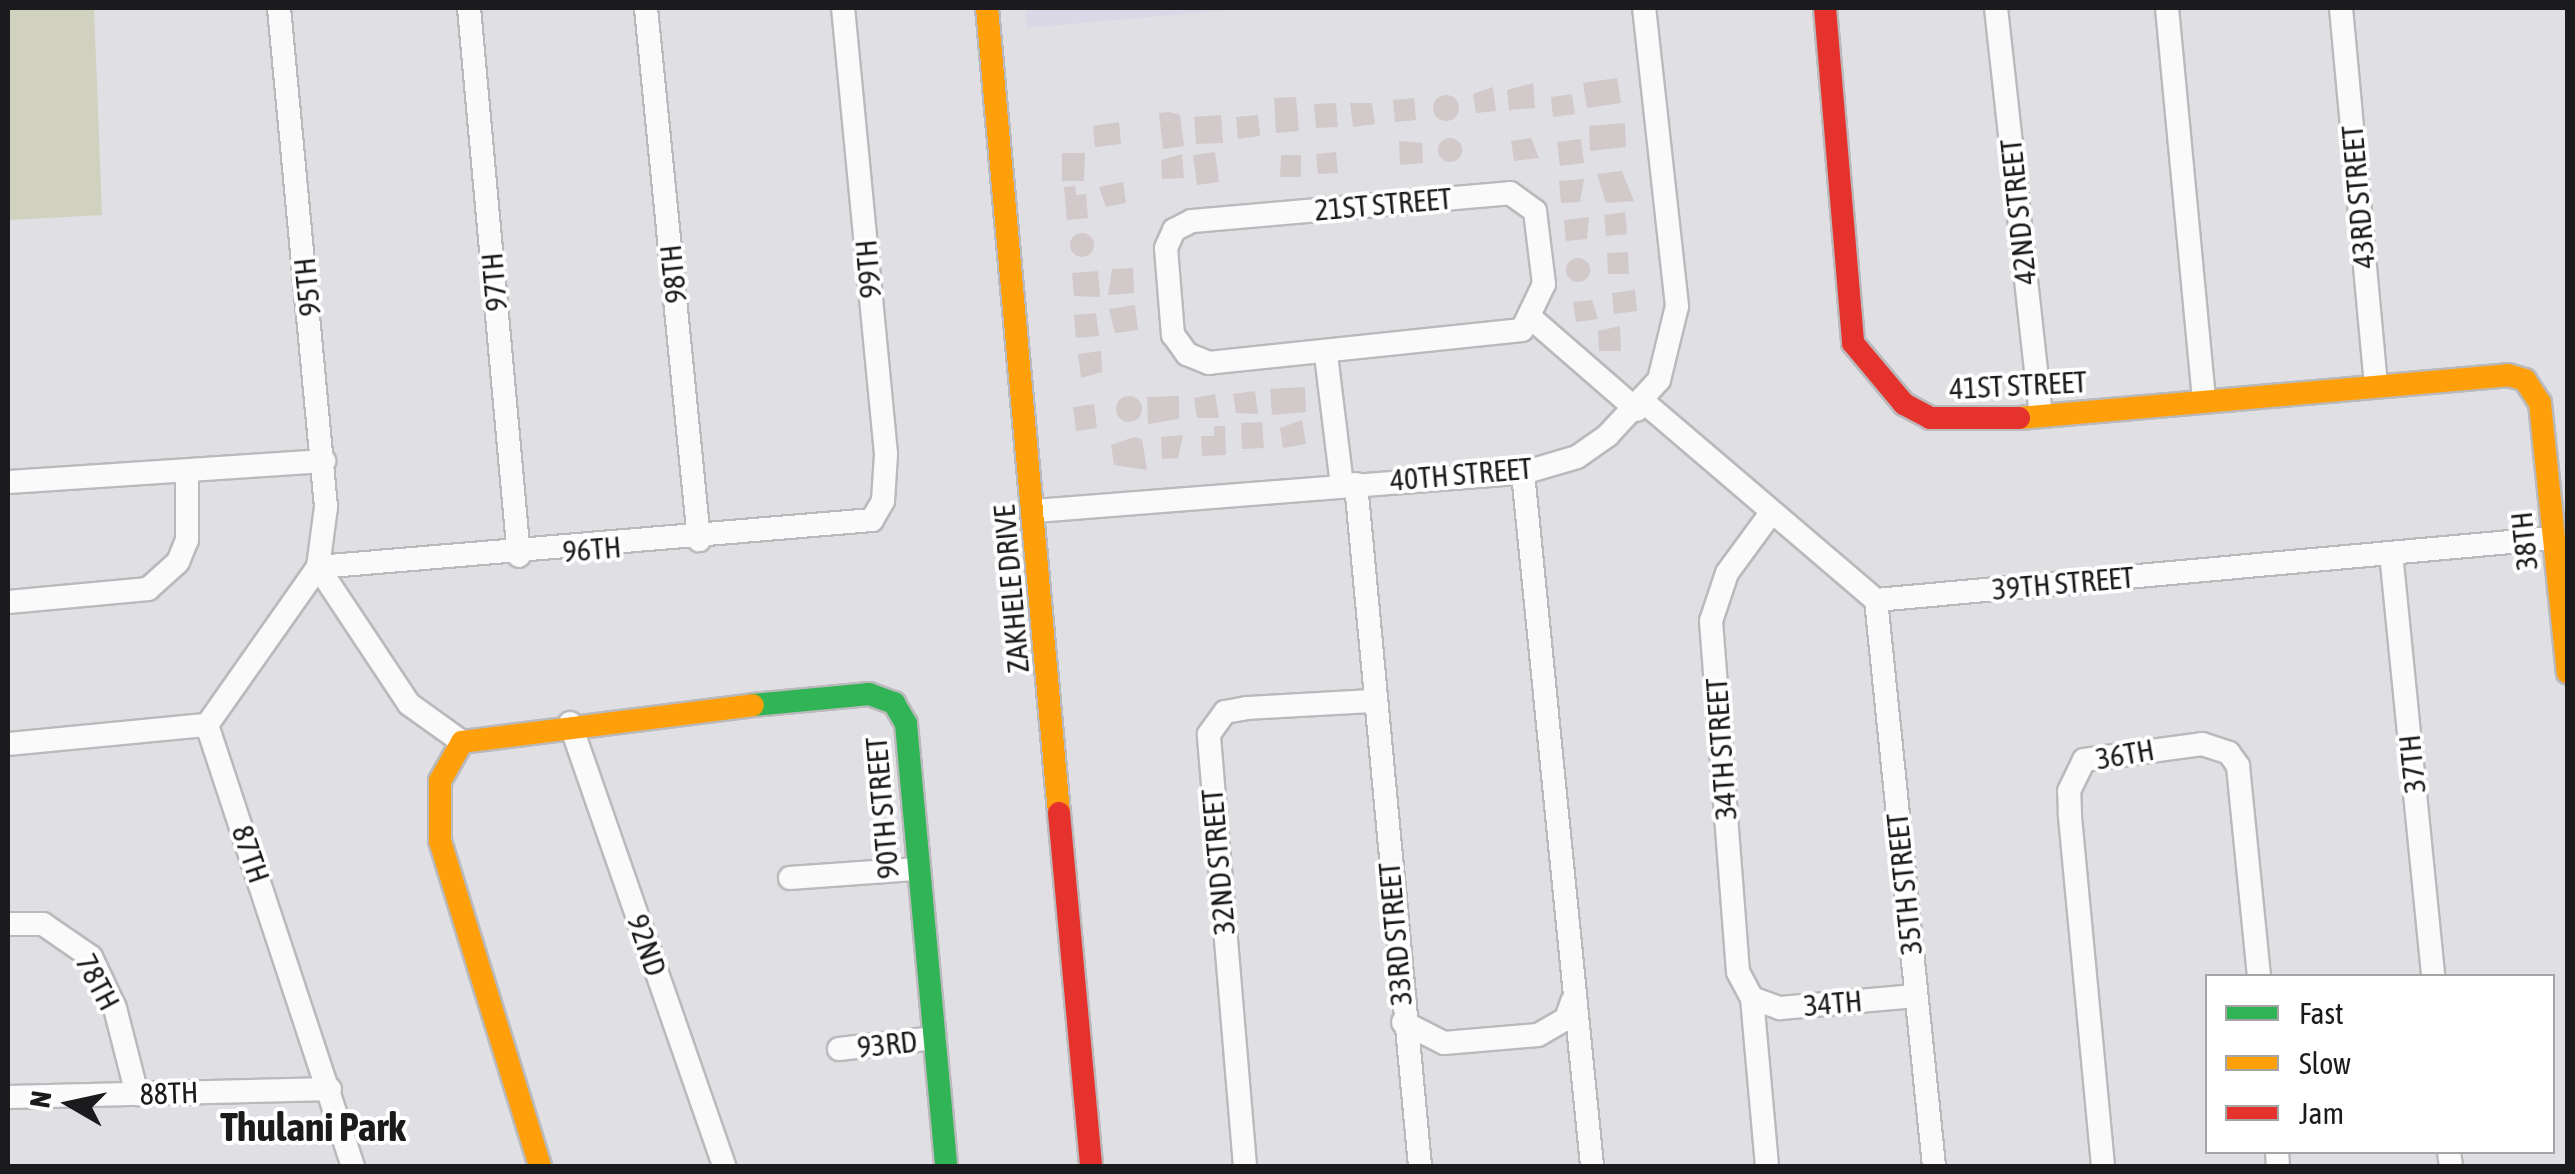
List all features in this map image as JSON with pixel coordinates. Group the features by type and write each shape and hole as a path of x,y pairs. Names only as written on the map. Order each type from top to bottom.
{"street":[{"name":"95TH","path":"279,8 324,460 318,567"},
{"name":"97TH","path":"469,8 519,556"},
{"name":"98TH","path":"646,8 699,540"},
{"name":"99TH","path":"843,8 886,470 880,512 866,522"},
{"name":"ZAKHELE DRIVE","path":"986,8 1035,511 1091,1166"},
{"name":"40TH STREET","path":"1035,511 1523,473 1577,457 1641,406 1669,354 1677,306 1644,8"},
{"name":"41ST STREET","path":"1824,8 1854,344 1872,374 1930,418 2041,416 2508,375 2524,380 2540,402"},
{"name":"42ND STREET","path":"1996,8 2041,416"},
{"path":"2166,8 2204,401"},
{"name":"43RD STREET","path":"2340,8 2376,386"},
{"name":"21ST STREET","path":"1510,193 1530,202 1538,223 1544,284 1532,318 1505,336 1326,354 1209,363 1186,354 1171,312 1166,248 1174,230 1207,220 1510,193"},
{"path":"1532,318 1876,600"},
{"name":"33RD STREET","path":"1326,354 1349,484 1404,1022 1444,1043 1538,1035 1566,1019 1572,1002"},
{"name":"38TH","path":"2540,402 2568,672"},
{"path":"8,482 324,460"},
{"path":"8,602 130,595 166,575 187,540 187,472"},
{"path":"1523,473 1572,1002 1592,1166"},
{"name":"34TH STREET","path":"1767,1166 1752,998 1738,972 1711,621 1726,572 1771,513"},
{"name":"96TH","path":"318,567 519,556 866,522"},
{"name":"39TH STREET","path":"1876,600 2553,538"},
{"name":"37TH","path":"2391,552 2433,974"},
{"path":"8,744 207,725 318,567 408,704 462,742 440,782 440,841 540,1166"},
{"name":"35TH STREET","path":"1876,600 1934,1166"},
{"name":"90TH STREET","path":"462,742 570,723 869,694 894,703 906,724 946,1166"},
{"name":"32ND STREET","path":"1245,1166 1209,734 1225,712 1374,702"},
{"name":"92ND","path":"570,723 724,1166"},
{"name":"87TH","path":"207,725 353,1166"},
{"name":"36TH","path":"2103,1166 2070,814 2069,792 2084,760 2202,744 2228,753 2238,766 2259,974"},
{"path":"790,878 917,869"},
{"name":"78TH","path":"8,924 43,924 91,958 115,1008 137,1094"},
{"name":"34TH","path":"1752,998 1780,1008 1915,996"},
{"path":"1404,1022 1420,1166"},
{"name":"93RD","path":"840,1049 934,1038"},
{"name":"88TH","path":"8,1097 330,1088"}],"shaded area":[{"path":"1025,8 1249,8 1027,28"}],"green space":[{"path":"8,8 94,8 102,215 8,220"}],"building":[{"path":"1617,78 1621,103 1587,108 1583,83"},
{"path":"1533,83 1535,108 1509,110 1507,90"},
{"path":"1493,87 1496,111 1476,113 1473,94"},
{"path":"1572,94 1575,114 1553,117 1551,97"},
{"path":"1446,95 1455,99 1459,108 1455,117 1446,121 1437,117 1433,108 1437,99"},
{"path":"1296,97 1299,131 1276,133 1274,98"},
{"path":"1414,98 1416,120 1395,122 1393,100"},
{"path":"1336,103 1338,127 1316,128 1314,104"},
{"path":"1350,103 1372,103 1375,124 1353,127"},
{"path":"1159,113 1180,115 1184,146 1163,149"},
{"path":"1221,115 1223,143 1196,144 1194,117"},
{"path":"1258,115 1260,136 1238,139 1236,117"},
{"path":"1119,122 1121,144 1095,147 1093,126"},
{"path":"1625,123 1626,147 1590,151 1589,126"},
{"path":"1450,138 1462,150 1450,162 1438,150"},
{"path":"1531,138 1539,158 1514,161 1511,141"},
{"path":"1581,139 1584,163 1560,166 1557,142"},
{"path":"1399,141 1422,143 1423,163 1400,165"},
{"path":"1215,152 1219,182 1197,185 1193,155"},
{"path":"1336,152 1338,173 1318,174 1316,154"},
{"path":"1062,153 1085,153 1084,181 1062,181"},
{"path":"1182,154 1184,178 1162,179 1161,160"},
{"path":"1281,155 1301,155 1301,177 1280,177"},
{"path":"1622,171 1634,201 1606,203 1597,174"},
{"path":"1584,179 1580,202 1561,203 1559,181"},
{"path":"1123,182 1126,203 1106,207 1099,187"},
{"path":"1075,186 1076,195 1086,194 1088,218 1067,220 1064,187"},
{"path":"1625,212 1627,234 1606,236 1604,215"},
{"path":"1589,217 1587,239 1566,241 1564,220"},
{"path":"1077,233 1087,233 1094,245 1087,257 1077,257 1070,250 1070,240"},
{"path":"1628,252 1629,274 1608,274 1607,253"},
{"path":"1578,258 1587,261 1587,279 1578,282 1569,279 1566,270 1569,261"},
{"path":"1133,268 1134,293 1108,295 1112,269"},
{"path":"1098,271 1100,297 1074,296 1072,273"},
{"path":"1635,290 1637,311 1614,314 1612,293"},
{"path":"1592,300 1598,319 1576,322 1573,302"},
{"path":"1135,305 1138,330 1115,333 1109,309"},
{"path":"1096,313 1099,336 1076,338 1074,315"},
{"path":"1620,326 1621,351 1599,351 1598,331"},
{"path":"1101,351 1102,372 1081,378 1078,354"},
{"path":"1305,387 1306,412 1272,415 1270,389"},
{"path":"1255,391 1258,414 1236,413 1233,394"},
{"path":"1215,394 1219,418 1197,418 1194,398"},
{"path":"1129,396 1138,400 1142,409 1138,418 1129,422 1120,418 1116,409 1120,400"},
{"path":"1179,396 1179,419 1148,424 1147,397"},
{"path":"1094,404 1097,428 1076,431 1073,407"},
{"path":"1302,420 1306,444 1283,448 1280,428"},
{"path":"1262,422 1264,448 1242,449 1241,423"},
{"path":"1214,426 1225,426 1226,455 1202,456 1201,436 1214,436"},
{"path":"1183,435 1178,458 1162,459 1161,437"},
{"path":"1134,437 1142,439 1147,470 1114,465 1111,445"}],"traffic: fast":[{"path":"753,705 869,694 894,703 906,724 946,1166"}],"traffic: slow":[{"path":"987,8 1059,813"},
{"path":"2019,418 2508,375 2525,380 2540,403 2568,673"},
{"path":"540,1166 440,841 440,781 462,742 753,705"}],"traffic: jam":[{"path":"1825,8 1853,343 1904,404 1930,418 2019,418"},
{"path":"1059,813 1091,1166"}],"district":[{"name":"Thulani Park","path":"313,1127"}]}
